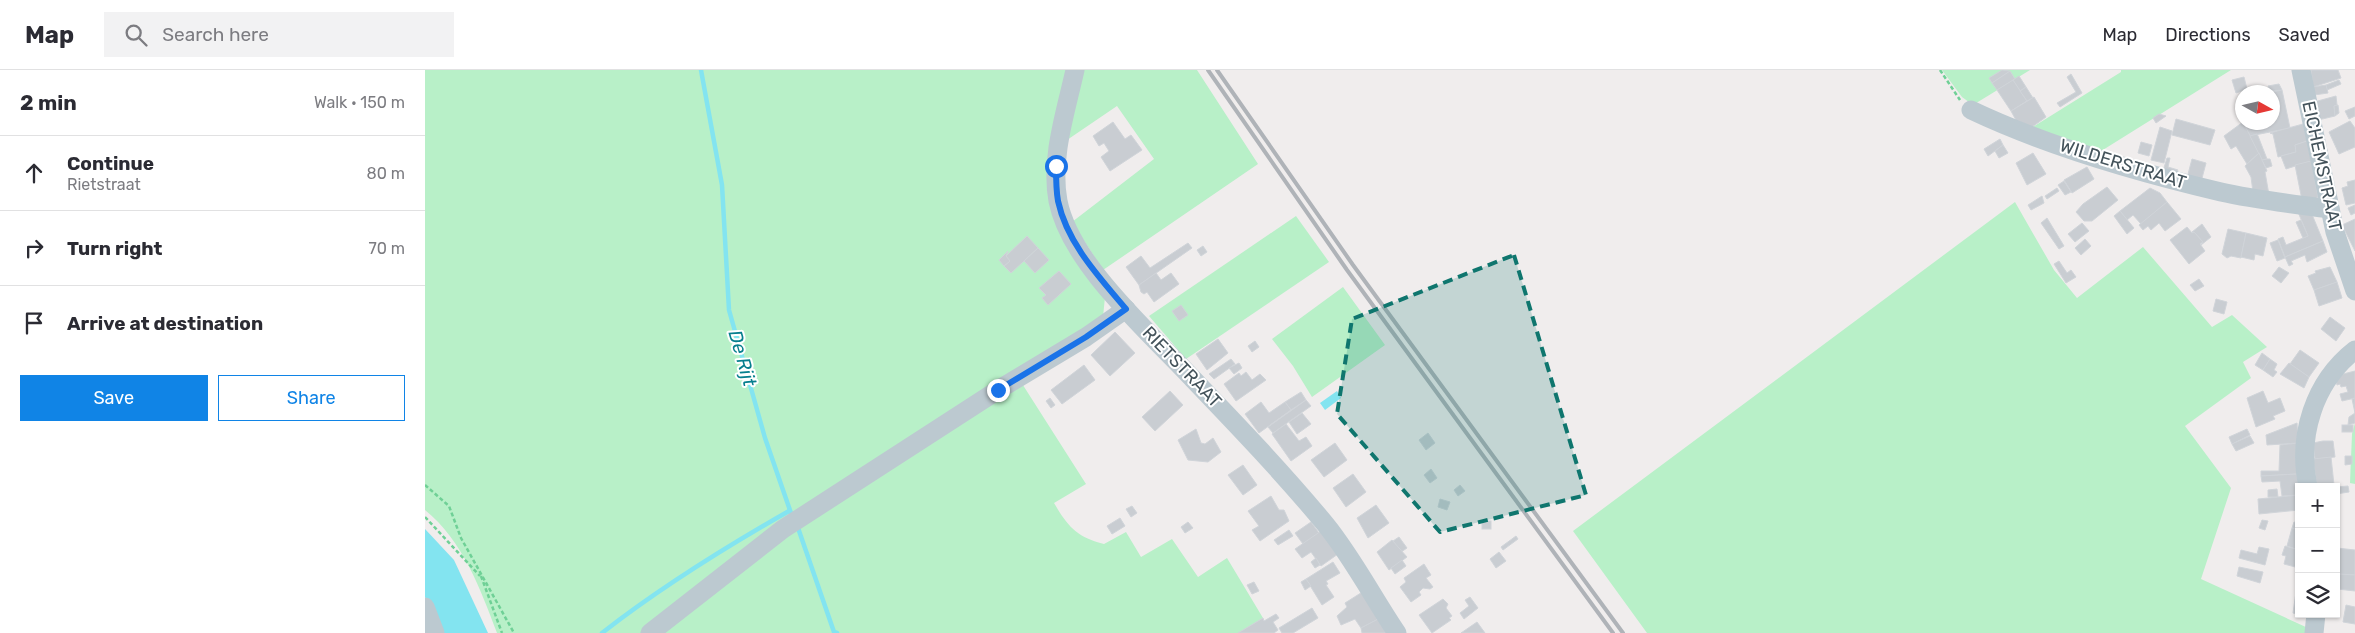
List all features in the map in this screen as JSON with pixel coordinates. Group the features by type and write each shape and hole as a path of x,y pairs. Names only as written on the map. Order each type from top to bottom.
{"street":[{"name":"RIETSTRAAT","path":"1075,70 1056,166 1058,200 1068,232 1094,270 1126,309 1251,440 1328,527 1397,633"},
{"name":"EICHEMSTRAAT","path":"2301,70 2330,209 2355,290"},
{"name":"WILDERSTRAAT","path":"1971,110 2010,128 2139,170 2223,192 2330,209"},
{"path":"650,633 783,529 998,390 1086,337 1126,309"},
{"path":"2308,483 2306,442 2316,399 2330,373 2355,350"},
{"path":"425,607 435,633"},
{"path":"2314,633 2316,618"}],"path":[{"path":"1940,70 1956,96 1971,110"},
{"path":"425,485 449,506 461,538 513,633"},
{"path":"425,516 481,575 502,633"}],"highlighted area":[{"path":"1514,255 1586,495 1440,532 1337,414 1352,319"}],"green space":[{"path":"425,70 1068,70 1048,159 1105,297 1103,317 647,633 497,633 469,566 450,536 425,510"},
{"path":"1084,70 1197,70 1258,164 1103,270 1072,222 1154,159 1117,106 1067,140"},
{"path":"1942,70 2030,70 1973,105 1962,97"},
{"path":"2121,70 2231,70 2098,153 2028,130 2121,72"},
{"path":"2015,202 2054,270 2077,298 2143,247 2212,327 2232,315 2267,347 2243,362 2251,378 2185,426 2231,488 2201,579 2308,628 2308,633 1647,633 1573,531"},
{"path":"1296,216 1329,262 1186,359 1149,316"},
{"path":"1343,287 1385,345 1312,397 1293,366 1272,339"},
{"path":"1021,382 1086,484 1054,503 1074,530 1087,538 1104,544 1126,532 1141,557 1172,539 1198,577 1227,558 1263,618 1239,633 663,633 798,527"},
{"path":"2355,423 2355,484 2350,483 2352,434"}],"water":[{"path":"1337,391 1341,398 1325,410 1320,403"},
{"path":"425,529 454,560 488,633 439,633 425,597"}],"building":[{"path":"2002,70 2010,71 1992,83 1989,78"},
{"path":"2311,70 2338,70 2341,78 2313,87"},
{"path":"2010,71 2015,79 1997,90 1992,83"},
{"path":"2071,74 2082,93 2060,107 2057,103 2076,92 2067,77"},
{"path":"2019,76 2026,87 2020,91 2013,80"},
{"path":"2244,77 2246,85 2235,85 2235,90 2232,80"},
{"path":"2013,80 2027,101 2011,111 1997,90"},
{"path":"2339,80 2341,84 2327,90 2326,85"},
{"path":"2326,85 2328,93 2314,95 2313,87"},
{"path":"2026,87 2033,98 2027,101 2020,91"},
{"path":"2280,90 2282,90 2290,128 2280,130"},
{"path":"2336,96 2335,116 2318,120 2314,102"},
{"path":"2034,97 2046,117 2028,130 2017,122 2011,111"},
{"path":"2338,105 2339,113 2335,116 2334,106"},
{"path":"2355,107 2355,116 2349,119 2345,111"},
{"path":"2159,114 2166,116 2156,123 2153,118"},
{"path":"2176,119 2215,130 2210,145 2172,135"},
{"path":"2350,121 2355,128 2355,147 2339,154 2329,132"},
{"path":"1113,122 1125,139 1131,135 1142,150 1110,171 1101,157 1109,151 1104,143 1099,146 1093,136"},
{"path":"2303,124 2307,141 2295,145 2296,152 2278,157 2273,134 2270,133"},
{"path":"2160,127 2172,131 2164,163 2151,160"},
{"path":"2235,128 2235,130 2247,130 2259,153 2247,164 2236,146 2231,149 2224,136"},
{"path":"2247,130 2280,130 2250,136"},
{"path":"2257,134 2267,159 2262,160 2250,136"},
{"path":"2000,139 2003,145 1988,156 1984,149"},
{"path":"2307,141 2311,161 2286,169 2281,156 2296,152 2295,145"},
{"path":"2141,142 2152,145 2149,156 2138,153"},
{"path":"2003,145 2008,153 1999,158 1995,151"},
{"path":"2033,153 2046,174 2027,185 2016,163"},
{"path":"2259,153 2267,171 2265,172 2269,195 2253,192 2251,177 2245,166"},
{"path":"2167,158 2170,158 2168,167 2178,170 2176,175 2163,171"},
{"path":"2192,159 2206,163 2201,182 2187,178"},
{"path":"2270,159 2272,166 2266,168 2262,160"},
{"path":"2311,161 2318,197 2311,201 2302,200 2295,165"},
{"path":"2087,167 2094,179 2072,193 2064,180"},
{"path":"2355,180 2355,203 2346,205 2342,188 2348,186 2347,182"},
{"path":"2064,181 2071,192 2065,195 2058,185"},
{"path":"2107,187 2118,200 2092,221 2084,221 2076,212 2083,204"},
{"path":"2057,188 2059,191 2047,199 2045,196"},
{"path":"2150,188 2160,193 2167,202 2141,224 2133,215 2127,220 2120,211"},
{"path":"2042,196 2044,203 2031,210 2028,205"},
{"path":"2167,202 2181,219 2165,231 2159,223 2151,230 2148,226 2143,230 2139,225"},
{"path":"2355,205 2355,213 2351,215 2348,208"},
{"path":"2120,211 2134,228 2127,234 2114,216"},
{"path":"2298,212 2311,212 2323,241 2285,257 2278,239 2283,237 2286,245 2308,236"},
{"path":"2047,218 2064,246 2059,249 2041,223"},
{"path":"2355,219 2355,251 2342,225"},
{"path":"2301,220 2308,236 2303,238 2296,222"},
{"path":"2082,223 2089,231 2075,242 2068,234"},
{"path":"2202,224 2211,237 2201,245 2203,242 2192,232"},
{"path":"2187,227 2203,242 2200,244 2205,251 2189,264 2170,240"},
{"path":"2228,229 2246,233 2241,258 2231,256 2227,258 2222,254"},
{"path":"2246,233 2267,238 2263,256 2255,254 2254,260 2241,257"},
{"path":"1027,236 1038,248 1011,273 1004,266 1010,261 1006,256"},
{"path":"2085,239 2091,246 2081,255 2075,248"},
{"path":"2278,240 2285,258 2277,261 2270,243"},
{"path":"2323,241 2327,252 2307,262 2305,255 2291,261 2293,264 2289,266 2285,257"},
{"path":"1188,243 1192,248 1139,285 1126,267 1141,256 1150,268"},
{"path":"1203,246 1207,252 1201,256 1197,250"},
{"path":"1038,248 1049,260 1035,273 1024,261"},
{"path":"1008,251 1006,256 1010,261 1004,266 999,260"},
{"path":"2059,261 2067,273 2071,270 2076,277 2066,283 2054,264"},
{"path":"2279,267 2289,273 2281,283 2272,276"},
{"path":"2330,267 2337,282 2314,290 2308,276 2316,273 2315,271"},
{"path":"1059,271 1071,284 1048,305 1042,298 1046,295 1039,288"},
{"path":"1156,273 1161,280 1171,273 1179,284 1154,302 1147,292 1144,294 1141,292 1139,285"},
{"path":"2199,279 2204,286 2195,291 2190,285"},
{"path":"2337,282 2342,298 2319,306 2314,290"},
{"path":"2216,299 2227,302 2224,314 2213,311"},
{"path":"1181,305 1188,315 1179,321 1172,311"},
{"path":"2330,317 2345,328 2336,341 2321,329"},
{"path":"1115,332 1135,353 1110,376 1091,355"},
{"path":"1218,339 1228,353 1207,370 1196,354"},
{"path":"1255,341 1259,347 1252,352 1248,346"},
{"path":"2300,350 2319,363 2309,377 2290,364"},
{"path":"2262,353 2270,359 2263,370 2255,365"},
{"path":"1231,359 1235,364 1214,379 1209,374"},
{"path":"2270,359 2277,364 2274,370 2277,372 2273,377 2263,370"},
{"path":"1239,363 1242,368 1234,374 1229,368"},
{"path":"2289,363 2309,377 2304,388 2280,374"},
{"path":"1084,365 1095,380 1062,404 1051,390"},
{"path":"2355,371 2355,398 2342,401 2340,394 2348,392 2346,386 2341,387 2340,384 2337,385 2335,376"},
{"path":"1246,372 1252,380 1260,374 1266,380 1236,401 1224,384 1239,373 1241,376"},
{"path":"1170,391 1183,405 1155,431 1142,417"},
{"path":"2263,391 2268,403 2280,398 2285,411 2273,416 2275,419 2256,427 2247,398"},
{"path":"1301,392 1306,400 1291,410 1285,402"},
{"path":"1050,398 1055,405 1051,408 1046,401"},
{"path":"2355,398 2355,413 2352,399"},
{"path":"1306,400 1311,406 1273,433 1268,427"},
{"path":"1261,402 1269,413 1285,402 1291,410 1259,433 1245,414"},
{"path":"1302,413 1311,424 1297,434 1289,422"},
{"path":"2355,413 2355,423 2348,425 2349,417"},
{"path":"2297,423 2298,443 2267,445 2266,435"},
{"path":"1286,424 1299,441 1306,437 1312,446 1291,461 1272,434"},
{"path":"2342,425 2353,425 2353,432 2342,432"},
{"path":"1196,429 1201,443 1205,444 1213,438 1221,452 1208,462 1188,460 1178,440"},
{"path":"2247,429 2250,435 2232,444 2229,437"},
{"path":"1428,433 1435,443 1426,450 1419,440"},
{"path":"2250,436 2254,443 2236,451 2232,444"},
{"path":"2333,441 2335,457 2315,459 2313,443"},
{"path":"1335,443 1347,460 1324,477 1311,460"},
{"path":"2298,443 2297,474 2261,476 2261,471 2279,471 2280,445"},
{"path":"2345,456 2352,456 2352,464 2345,465"},
{"path":"2331,457 2334,483 2316,483 2313,459"},
{"path":"1243,465 1257,485 1243,495 1228,475"},
{"path":"1431,469 1437,478 1430,483 1424,475"},
{"path":"1353,474 1366,492 1346,507 1333,488"},
{"path":"2297,474 2298,483 2295,483 2295,495 2282,496 2280,481 2262,482 2261,476"},
{"path":"1460,485 1465,491 1458,496 1454,490"},
{"path":"2348,486 2349,492 2340,493 2340,487"},
{"path":"2277,489 2278,497 2268,497 2268,490"},
{"path":"2295,495 2295,510 2259,514 2258,499"},
{"path":"1271,496 1279,510 1284,510 1289,521 1260,541 1252,530 1259,526 1248,511"},
{"path":"1440,499 1450,502 1447,510 1438,507"},
{"path":"1376,505 1389,523 1368,538 1357,518"},
{"path":"1132,506 1137,513 1131,517 1126,509"},
{"path":"1120,518 1125,526 1112,534 1107,526"},
{"path":"2262,520 2268,521 2265,530 2259,528"},
{"path":"1482,521 1491,521 1491,529 1482,529"},
{"path":"1188,522 1193,528 1185,533 1181,527"},
{"path":"1311,522 1319,533 1303,544 1295,533"},
{"path":"2292,528 2295,529 2295,549 2287,546"},
{"path":"1289,530 1293,536 1278,545 1274,540"},
{"path":"1321,531 1338,554 1321,566 1311,552 1302,558 1295,549"},
{"path":"1516,536 1518,539 1503,550 1501,547"},
{"path":"1399,537 1407,548 1401,552 1393,541"},
{"path":"1392,540 1407,557 1389,570 1377,552"},
{"path":"2285,546 2295,549 2295,567 2284,564 2286,556 2282,555"},
{"path":"2259,547 2269,549 2265,565 2239,558 2241,550 2257,554"},
{"path":"2340,548 2355,550 2355,575 2340,574"},
{"path":"1499,552 1506,561 1496,568 1490,559"},
{"path":"1316,558 1320,565 1315,568 1311,562"},
{"path":"1402,560 1406,566 1395,574 1391,568"},
{"path":"1333,562 1340,573 1326,581 1328,584 1326,585 1334,597 1322,605 1306,579"},
{"path":"1424,564 1431,575 1426,578 1433,587 1430,589 1423,588 1419,592 1421,595 1411,602 1400,587 1406,582 1404,578"},
{"path":"2239,567 2263,572 2260,583 2237,576"},
{"path":"2340,574 2355,575 2355,591 2340,589"},
{"path":"1306,579 1311,586 1305,590 1301,582"},
{"path":"1254,582 1259,591 1252,594 1247,585"},
{"path":"1364,591 1380,618 1361,628 1355,619 1341,625 1337,616 1347,607 1345,603"},
{"path":"1470,597 1478,608 1464,619 1460,613 1469,606 1465,600"},
{"path":"1443,599 1448,604 1446,608 1452,616 1449,618 1451,620 1432,633 1419,615"},
{"path":"2346,605 2355,607 2355,624 2343,622"},
{"path":"1312,608 1318,618 1293,633 1282,633 1279,628"},
{"path":"1276,614 1279,618 1273,622 1278,630 1274,633 1238,633 1263,618 1264,621"},
{"path":"1380,618 1386,633 1362,633 1361,628"},
{"path":"1477,622 1485,633 1461,633"}],"waterway":[{"name":"De Rijt","path":"701,70 722,185 729,310 765,438 792,516"},
{"path":"602,633 693,569 789,511"},
{"name":"De Rijt","path":"797,525 834,632 837,633"}],"railway":[{"path":"1208,70 1347,270 1613,633"},
{"path":"1217,70 1353,265 1623,633"}],"route":[{"path":"998,390 1086,337 1126,309 1094,270 1068,232 1058,200 1056,166"}]}
